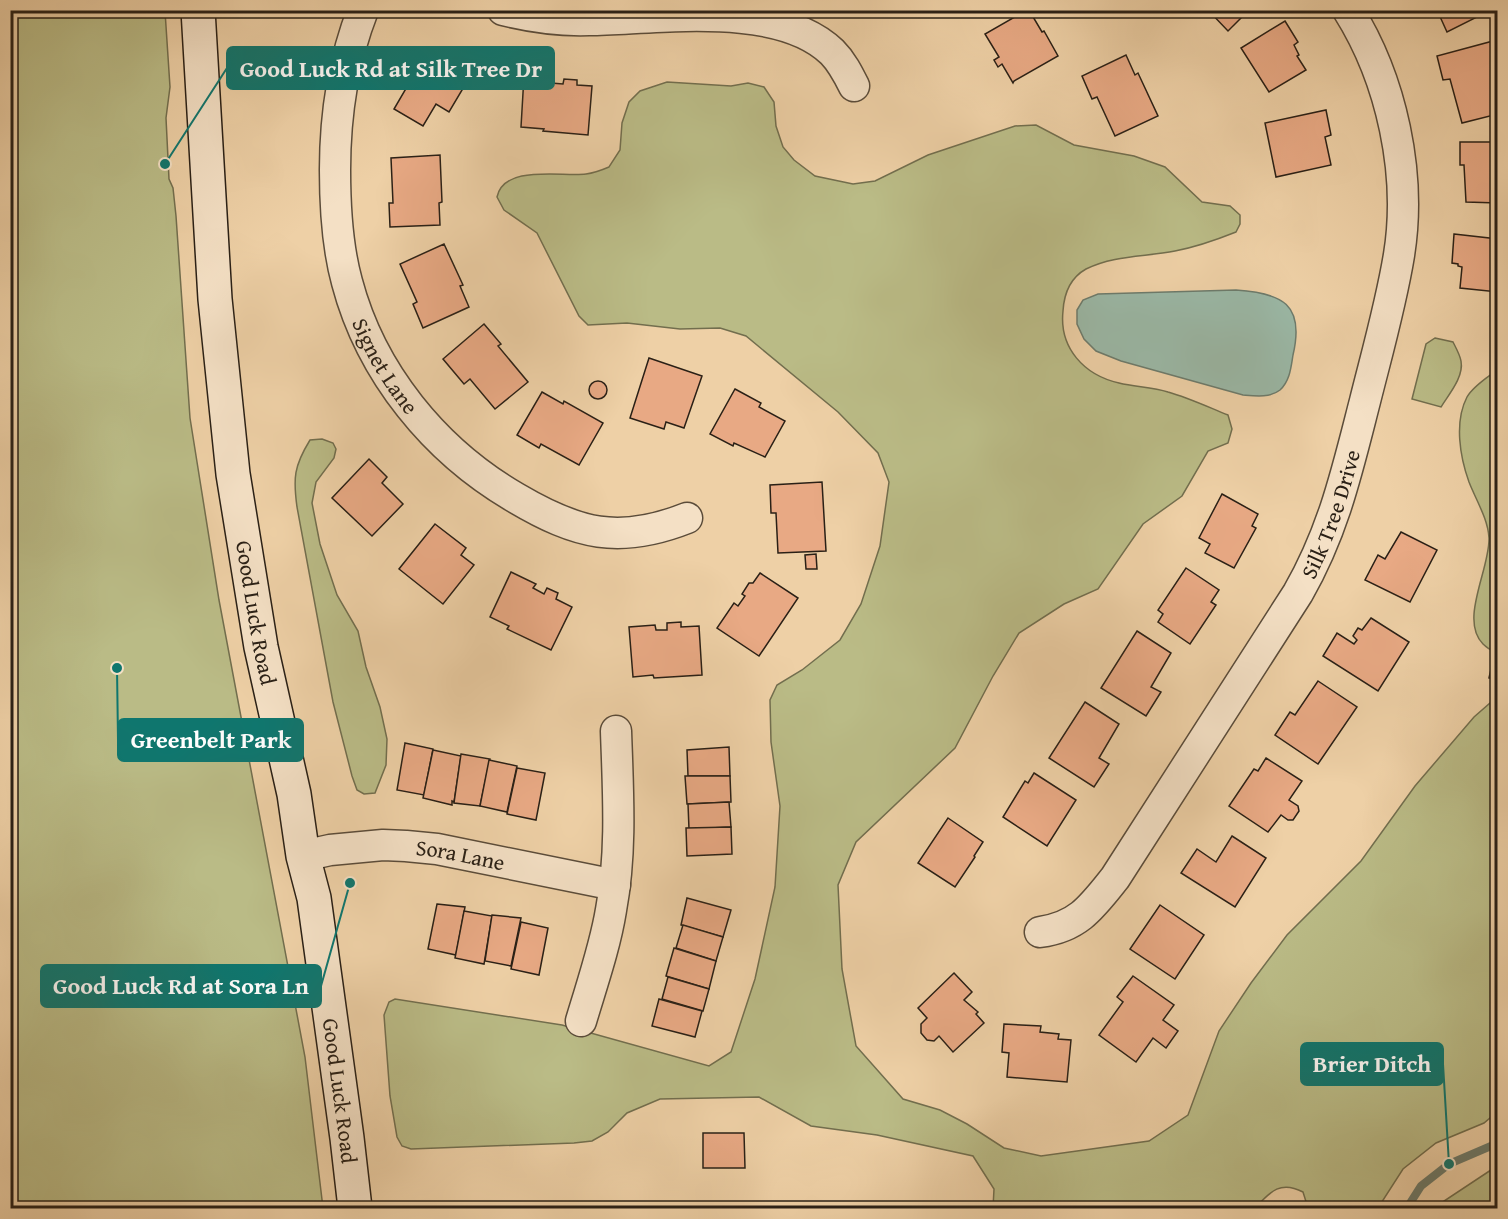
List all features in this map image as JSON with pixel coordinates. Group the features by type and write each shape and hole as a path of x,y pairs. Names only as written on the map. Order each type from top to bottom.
{"main road":[{"name":"Good Luck Road","path":"198,10 215,298 233,474 261,647 294,794 303,856 314,898 355,1209"}],"street":[{"name":"Signet Lane","path":"363,10 345,71 338,109 335,198 339,241 347,282 360,321 381,362 411,409 441,442 470,468 541,513 575,528 608,534 638,533 663,528 687,518"},
{"path":"503,10 546,18 586,21 716,16 774,23 813,39 831,51 843,64 854,86"},
{"name":"Silk Tree Drive","path":"1040,932 1057,929 1075,921 1094,906 1114,878 1298,593 1316,562 1331,524 1345,479 1388,312 1402,230 1400,164 1385,91 1372,55 1348,10"},
{"path":"581,1021 611,912 615,885 618,851 615,731"},
{"name":"Sora Lane","path":"303,856 330,849 383,845 405,846 437,849 615,885"}],"green space":[{"path":"10,11 165,11 170,87 166,118 169,179 173,188 176,216 190,418 219,600 305,1057 323,1208 11,1208"},
{"path":"667,82 731,86 748,83 764,87 774,102 776,126 783,147 794,160 815,176 853,184 875,181 928,155 1015,126 1036,125 1074,145 1134,156 1165,167 1202,202 1230,206 1240,215 1240,224 1236,232 1183,249 1097,264 1080,273 1069,287 1063,311 1063,324 1065,337 1076,358 1095,374 1106,379 1168,392 1228,415 1232,429 1228,443 1208,451 1182,496 1143,524 1098,589 1064,604 1019,633 993,676 955,748 856,842 838,885 842,969 856,1046 903,1099 940,1110 1004,1148 1041,1156 1149,1141 1188,1115 1219,1031 1287,935 1361,861 1415,786 1474,717 1497,697 1497,1112 1484,1123 1436,1143 1403,1169 1378,1208 1308,1208 1303,1192 1288,1187 1276,1189 1255,1208 993,1208 994,1189 973,1156 877,1135 811,1126 759,1097 660,1099 627,1113 608,1132 592,1141 411,1149 402,1146 397,1137 390,1096 384,1015 389,1002 395,999 562,1025 709,1066 731,1052 755,979 775,887 780,806 771,742 770,700 777,685 802,670 840,640 861,604 880,546 889,482 878,453 838,412 746,336 720,328 680,329 627,323 588,325 579,316 537,233 504,210 497,197 502,187 510,180 522,176 586,174 609,167 620,150 622,123 629,102 640,91"},
{"path":"1435,338 1453,342 1461,361 1458,379 1441,407 1412,399 1426,344"},
{"path":"1497,370 1497,655 1483,644 1476,634 1474,622 1477,594 1489,538 1484,517 1466,472 1461,451 1460,428 1467,397 1477,385"},
{"path":"322,439 333,443 336,449 334,458 316,482 312,503 320,544 337,595 358,631 387,739 386,765 375,793 364,794 357,790 352,776 333,702 297,507 295,480 298,465 310,440"},
{"path":"1497,1166 1497,1208 1437,1208 1438,1205"}],"shaded area":[{"path":"1236,290 1266,294 1277,298 1292,313 1296,324 1290,374 1280,390 1272,394 1243,395 1121,361 1096,351 1084,339 1077,324 1077,310 1083,300 1098,294"}],"building":[{"path":"1027,10 1042,32 1044,31 1058,56 1013,83 1002,64 998,67 994,60 999,57 985,34"},
{"path":"1208,10 1249,10 1228,31"},
{"path":"1437,10 1486,10 1487,12 1447,32"},
{"path":"1285,21 1298,42 1294,45 1299,55 1297,56 1306,70 1269,92 1241,48"},
{"path":"1493,41 1498,58 1498,65 1492,67 1498,88 1498,114 1462,123 1450,79 1443,80 1437,56"},
{"path":"430,55 468,80 449,112 436,104 423,126 394,109 408,85 413,88"},
{"path":"1126,55 1135,75 1138,73 1158,116 1115,136 1097,97 1092,99 1082,76"},
{"path":"524,76 551,78 551,83 563,84 564,79 577,80 577,85 592,86 588,135 521,127"},
{"path":"1326,110 1331,135 1325,137 1331,165 1276,177 1265,123"},
{"path":"1460,142 1498,142 1498,203 1466,202 1464,165 1460,165"},
{"path":"440,155 442,202 439,203 440,225 390,227 389,203 393,203 391,158"},
{"path":"1454,234 1498,239 1498,292 1460,288 1462,267 1452,263"},
{"path":"444,244 463,285 460,286 469,307 423,328 413,304 417,302 400,264"},
{"path":"484,324 501,344 498,346 528,382 495,409 470,379 464,384 443,359"},
{"path":"649,358 702,376 684,428 666,422 664,429 630,418"},
{"path":"598,381 604,384 607,390 604,396 598,399 592,396 589,390 592,384"},
{"path":"735,389 761,403 759,407 785,421 765,457 734,443 733,446 710,434"},
{"path":"542,392 563,404 564,401 603,423 579,465 541,444 539,448 517,435"},
{"path":"369,459 387,477 382,483 403,504 372,536 332,498"},
{"path":"822,482 826,551 778,553 776,513 771,513 770,485"},
{"path":"1222,494 1258,514 1252,526 1256,528 1234,568 1205,553 1210,544 1199,538"},
{"path":"435,524 466,548 461,555 474,565 443,604 399,569"},
{"path":"1401,532 1437,550 1410,602 1365,580 1378,555 1385,559"},
{"path":"816,554 817,569 806,569 805,555"},
{"path":"1186,568 1219,590 1211,602 1216,605 1190,644 1158,622 1163,614 1158,610"},
{"path":"511,572 536,584 533,588 544,594 547,588 558,593 556,599 572,607 551,650 507,629 509,626 490,617"},
{"path":"760,573 798,598 759,656 717,628 734,603 738,606 745,596 742,594 749,583 753,583"},
{"path":"1371,618 1409,642 1378,691 1323,656 1337,633 1354,644 1357,640 1353,636 1358,628 1362,630"},
{"path":"681,622 681,627 699,626 702,675 633,677 629,627 655,625 656,630 667,630 667,623"},
{"path":"1137,631 1171,653 1151,687 1161,692 1146,716 1101,688"},
{"path":"1492,665 1498,667 1498,680 1489,678"},
{"path":"1318,681 1357,707 1318,764 1275,735 1290,712 1295,715"},
{"path":"1085,702 1119,724 1099,758 1109,764 1094,787 1049,758"},
{"path":"405,743 433,749 424,795 397,790"},
{"path":"729,747 730,776 688,776 687,750"},
{"path":"433,750 461,756 452,805 423,798"},
{"path":"461,754 490,759 480,806 454,803"},
{"path":"1266,758 1302,781 1289,800 1298,806 1299,811 1293,820 1288,820 1281,815 1268,832 1229,806 1254,769 1258,771"},
{"path":"489,760 517,766 507,812 480,806"},
{"path":"517,768 545,773 536,820 507,814"},
{"path":"1034,773 1076,800 1047,846 1003,817 1025,781 1028,783"},
{"path":"685,776 730,776 731,802 687,804"},
{"path":"729,802 731,827 689,829 688,804"},
{"path":"948,818 983,842 955,887 918,863"},
{"path":"731,827 732,854 687,856 686,828"},
{"path":"1232,836 1266,858 1235,907 1181,873 1197,849 1216,862"},
{"path":"687,898 731,910 723,937 681,925"},
{"path":"437,904 465,907 456,955 428,949"},
{"path":"1160,905 1204,935 1175,979 1130,949"},
{"path":"464,911 492,916 484,964 455,958"},
{"path":"492,915 521,918 511,966 485,961"},
{"path":"521,922 548,928 539,975 511,969"},
{"path":"683,925 723,937 716,961 676,948"},
{"path":"674,948 716,961 709,989 666,976"},
{"path":"954,973 972,992 964,1000 978,1012 976,1014 984,1023 953,1052 939,1036 934,1041 927,1040 921,1033 921,1024 927,1018 918,1008"},
{"path":"1133,976 1174,1005 1163,1020 1178,1031 1166,1048 1153,1038 1136,1062 1099,1035 1123,1002 1117,997"},
{"path":"668,977 709,989 703,1011 662,999"},
{"path":"659,999 702,1011 695,1037 652,1026"},
{"path":"1004,1024 1041,1026 1040,1032 1059,1034 1058,1039 1071,1040 1067,1082 1007,1077 1009,1053 1002,1052"},
{"path":"703,1133 744,1133 745,1168 703,1168"}],"waterway":[{"path":"1407,1208 1421,1186 1449,1164 1498,1143"}],"place":[{"name":"Good Luck Rd at Silk Tree Dr","path":"165,164"},
{"name":"Greenbelt Park","path":"117,668"},
{"name":"Good Luck Rd at Sora Ln","path":"350,883"},
{"name":"Brier Ditch","path":"1449,1164"}]}
